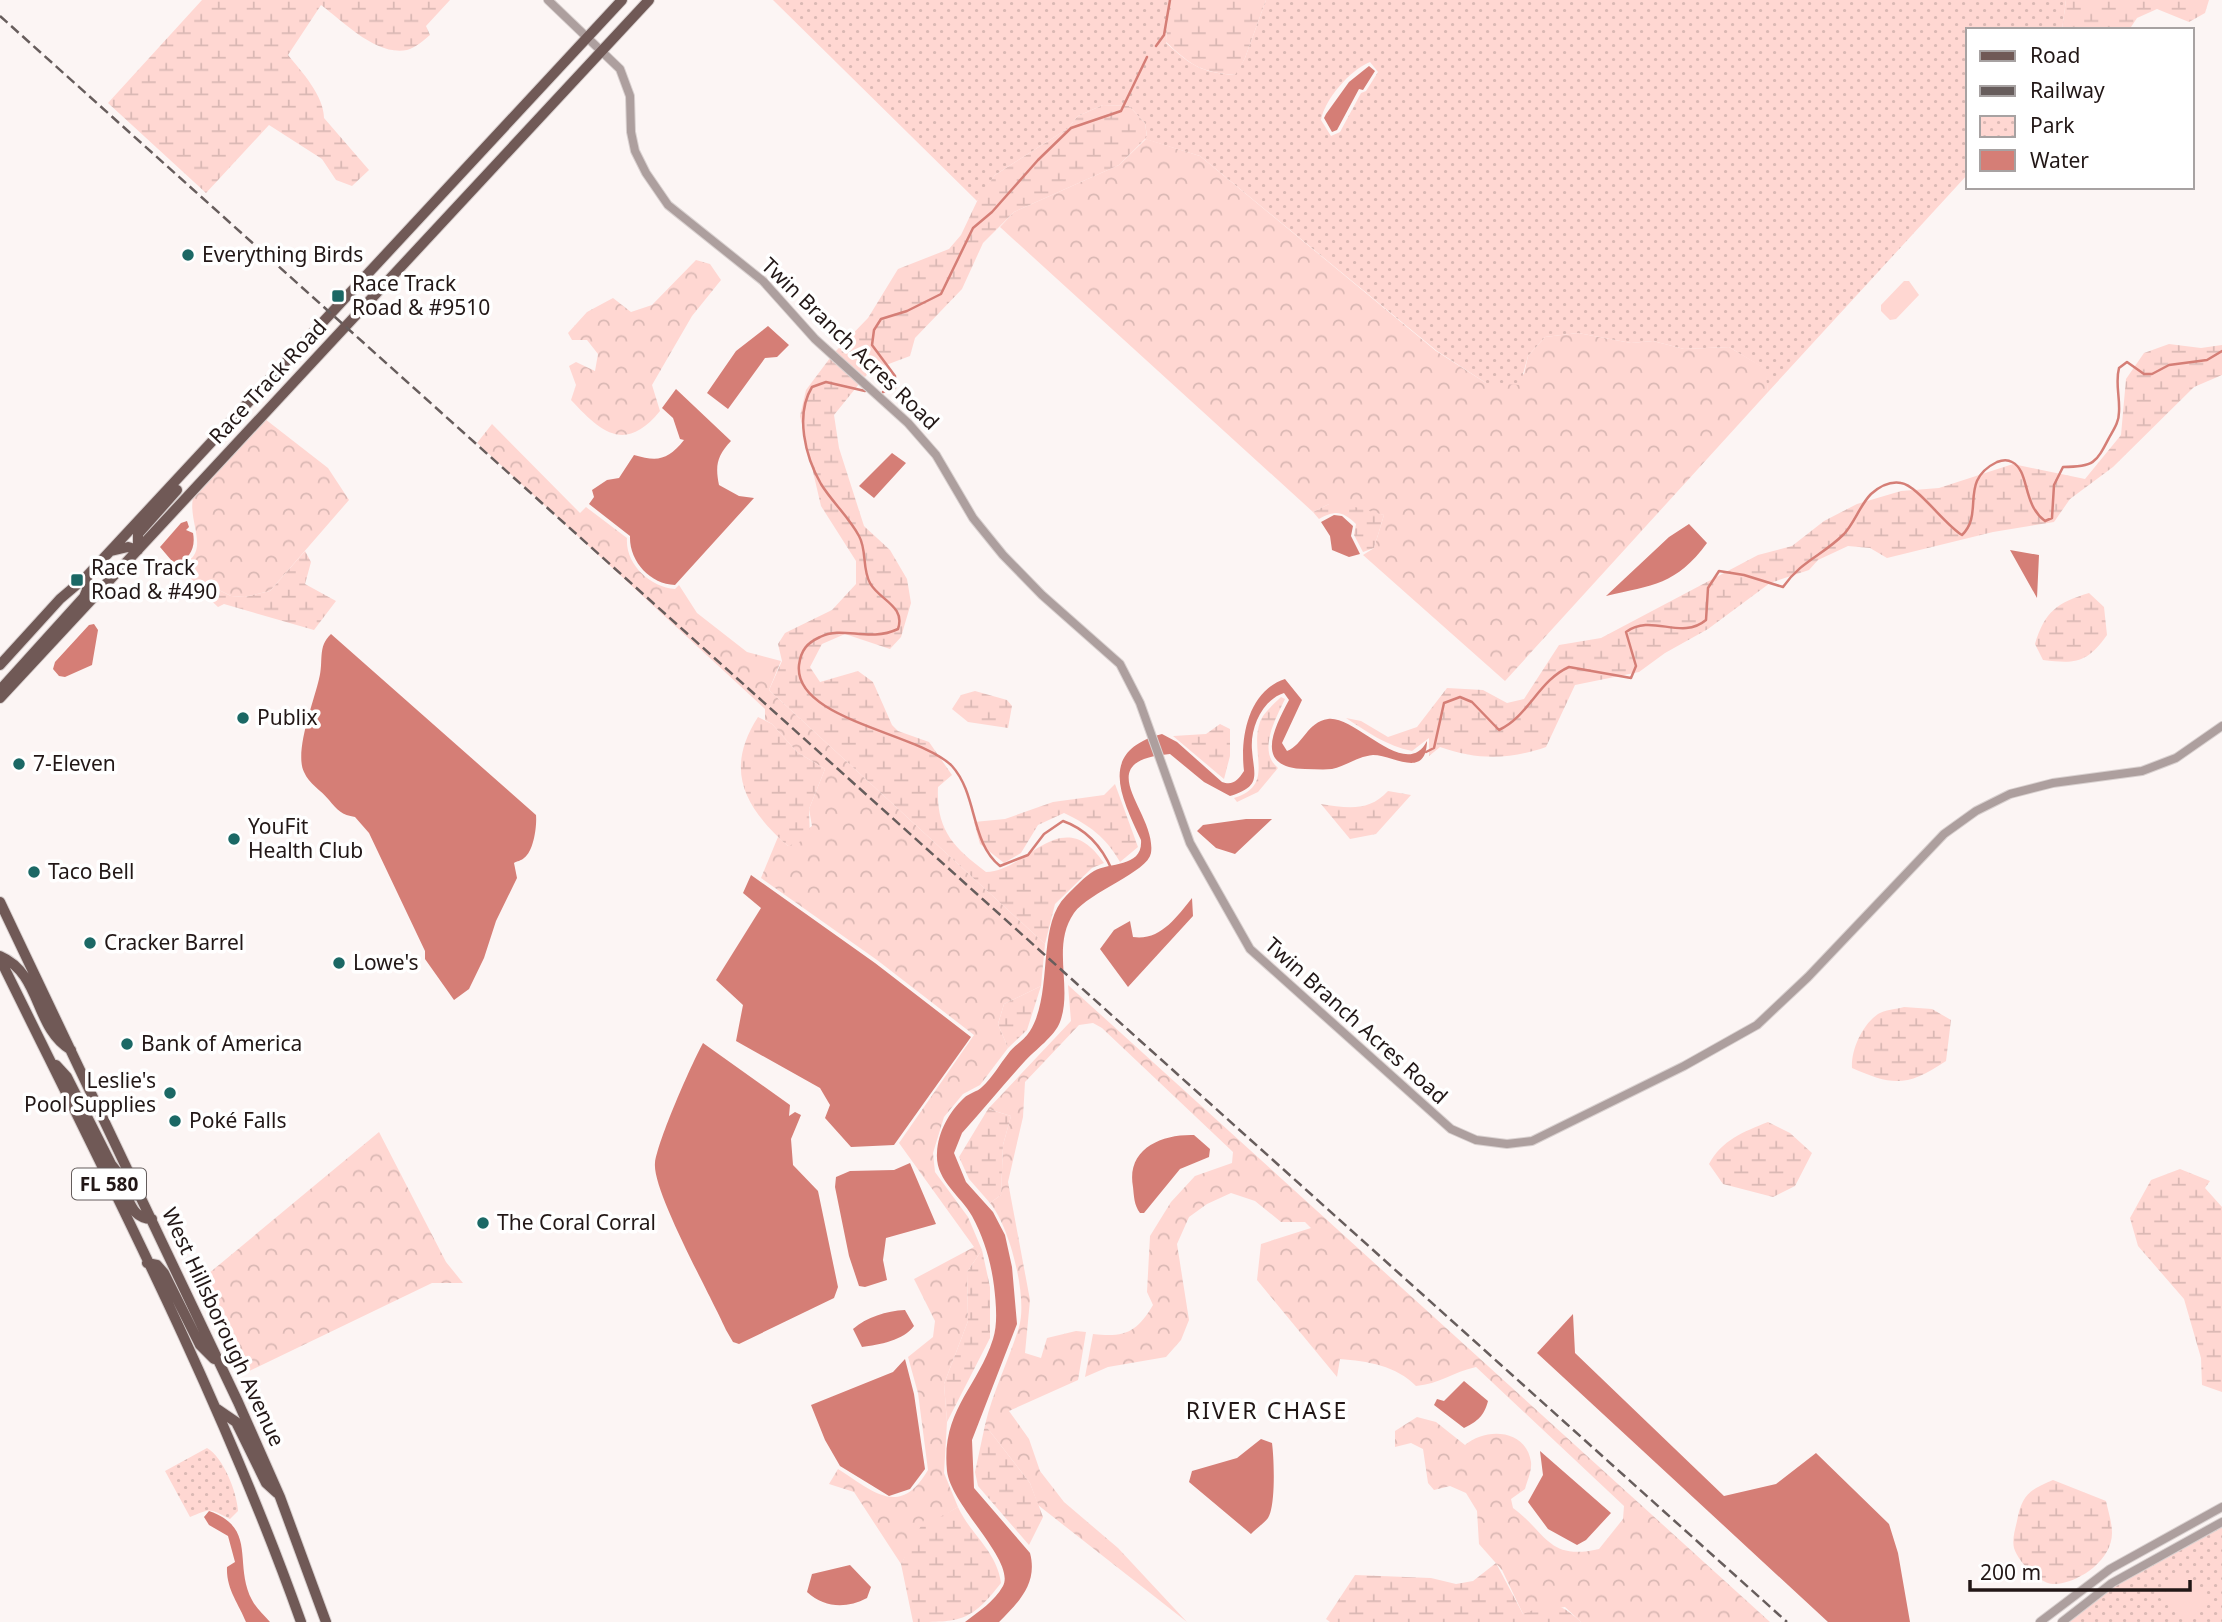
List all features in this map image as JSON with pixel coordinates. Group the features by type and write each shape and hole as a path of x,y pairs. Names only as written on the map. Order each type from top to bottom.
{"main road":[{"name":"Race Track Road","path":"0,665 204,451 622,0"},
{"name":"Race Track Road","path":"0,698 649,0"},
{"path":"215,439 238,442"},
{"path":"110,551 128,547 138,550 136,539 142,529 196,469 204,451"},
{"path":"87,576 99,579 117,572"},
{"path":"0,673 87,576"},
{"path":"0,690 84,597 87,576"},
{"path":"0,657 37,617 61,599"},
{"name":"West Hillsborough Avenue","path":"0,902 221,1366 280,1497 326,1622"},
{"path":"0,958 17,965 56,1041 71,1050"},
{"name":"West Hillsborough Avenue","path":"0,958 217,1409 265,1519 302,1622"},
{"path":"47,1055 67,1077 111,1164 119,1174 131,1177"},
{"path":"102,1170 119,1184 140,1219 152,1219"},
{"path":"146,1263 157,1265 164,1273 200,1345 221,1366"},
{"path":"217,1409 236,1422 266,1483 280,1497"}],"street":[{"name":"Twin Branch Acres Road","path":"548,0 603,51 625,78 630,96 635,151 659,194 691,226 763,281 815,339 919,434 944,466 973,518 1003,555 1042,595 1120,664 1135,692 1190,843 1250,949 1433,1115 1476,1140 1507,1144 1532,1141 1684,1066 1756,1025 1808,977 1944,834 1976,811 2010,794 2053,783 2142,771 2176,758 2222,726"},
{"path":"2040,1622 2110,1569 2222,1507"},
{"path":"2062,1622 2112,1583 2222,1519"}],"green space":[{"path":"202,0 450,0 426,26 430,35 407,50 384,48 372,43 321,5 288,55 316,93 324,118 369,170 352,186 336,180 322,159 269,125 206,193 108,103"},
{"path":"773,0 1169,0 1166,43 1197,66 1213,72 1235,75 1245,58 1266,0 2066,0 2062,28 1966,28 1966,176 1768,392 1765,369 1729,347 1684,349 1653,341 1631,343 1578,333 1545,337 1528,356 1520,385 1486,383 1437,351 1200,156 1145,139 1145,123 1129,106 1103,105 1078,116 1067,129 995,175 977,201","holes":["1370,62 1378,72 1366,91 1361,93 1340,132 1331,136 1321,120 1323,112 1347,78"]},
{"path":"1169,0 1266,0 1236,75 1205,70 1183,57 1166,42"},
{"path":"2066,0 2209,0 2205,13 2189,22 2157,9 2137,18 2130,28 2062,28"},
{"path":"1103,105 1129,106 1145,123 1147,137 1119,165 1014,212 983,243 962,289 915,338 910,356 870,371 865,377 835,352 868,318 898,269 949,249 961,235 980,195 995,175 1067,129 1078,116"},
{"path":"1146,139 1200,156 1436,351 1486,383 1524,374 1528,356 1545,337 1578,333 1631,343 1653,341 1684,349 1729,347 1766,369 1768,392 1505,681 1363,555 1374,548 1384,515 1329,504 1313,512 1000,227 1014,212 1119,165"},
{"path":"696,260 710,264 721,280 692,316 652,385 660,411 636,432 624,435 603,429 571,400 576,385 569,366 576,362 595,371 598,354 587,340 572,340 568,333 587,312 613,298 631,312 652,305"},
{"path":"1904,281 1909,281 1919,295 1896,319 1890,320 1881,311 1881,305"},
{"path":"2169,344 2201,348 2222,345 2222,375 2194,387 2113,467 2070,499 2054,522 1993,532 1887,558 1870,548 1848,546 1818,560 1809,570 1770,583 1708,629 1665,653 1639,672 1575,685 1546,747 1532,751 1493,757 1440,747 1429,756 1429,738 1412,751 1403,749 1346,718 1361,721 1388,737 1417,727 1447,688 1483,690 1507,703 1524,699 1559,645 1601,638 1758,555 1792,546 1824,521 1857,504 1901,491 1939,488 2013,464 2085,479 2121,435 2126,379 2144,353"},
{"path":"830,358 859,384 834,415 839,448 864,526 890,550 907,579 911,603 901,637 890,649 845,634 822,644 810,667 820,682 858,671 873,682 892,725 898,731 929,742 952,775 938,787 940,815 944,826 964,854 986,872 1001,869 1059,838 1074,838 1089,846 1104,863 1092,868 1055,904 1045,944 769,690 782,661 778,644 785,633 832,610 856,584 856,561 821,506 800,416 806,390"},
{"path":"265,419 328,468 349,500 270,591 245,597 231,596 205,583 198,588 192,583 188,561 197,548 192,504 194,495"},
{"path":"492,424 580,513 586,507 627,538 630,557 648,579 675,589 679,585 697,613 747,652 781,661 769,690 1045,944 1041,986 1004,1004 998,1024 1008,1048 980,1085 963,1094 944,1117 933,1153 935,1172 968,1217 982,1250 967,1272 968,1321 944,1384 947,1422 944,1473 958,1507 925,1532 901,1564 854,1492 829,1484 838,1469 875,1492 897,1497 918,1485 928,1470 918,1393 908,1357 933,1337 935,1321 914,1279 974,1247 899,1143 974,1035 877,960 761,878 778,837 788,846 812,826 809,809 825,769 797,752 772,724 765,720 765,709 477,443"},
{"path":"1329,504 1344,504 1384,515 1374,548 1363,552 1354,535 1356,524 1347,516 1334,513 1319,519 1313,512"},
{"path":"305,551 311,562 305,584 336,601 314,630 224,604 218,607 198,588 205,583 231,596 245,597 270,591"},
{"path":"2089,593 2104,607 2107,635 2093,651 2080,660 2043,660 2035,644 2048,616 2060,605"},
{"path":"975,691 1007,700 1012,706 1008,728 968,722 952,709 961,695"},
{"path":"1281,697 1285,699 1273,725 1269,744 1272,761 1278,768 1258,792 1237,802 1234,798 1247,792 1258,776 1257,734 1260,722"},
{"path":"758,717 772,724 797,752 825,769 809,809 810,838 788,846 760,817 744,787 742,754"},
{"path":"1220,724 1230,729 1230,756 1224,779 1173,736 1206,734"},
{"path":"1115,784 1138,847 1120,862 1109,845 1096,833 1064,813 1038,825 1021,853 1004,863 980,844 974,822 1005,819 1053,802 1104,795"},
{"path":"1388,791 1411,795 1376,834 1350,839 1321,804 1357,807 1381,798"},
{"path":"1068,985 1770,1622 1581,1622 1565,1607 1523,1614 1502,1570 1479,1544 1477,1511 1466,1493 1450,1486 1434,1490 1428,1483 1423,1449 1411,1443 1395,1447 1395,1431 1417,1417 1436,1422 1465,1445 1483,1435 1494,1434 1504,1434 1522,1443 1528,1451 1531,1469 1525,1489 1511,1499 1513,1508 1558,1548 1582,1552 1599,1549 1623,1519 1624,1506 1476,1367 1416,1386 1391,1369 1340,1359 1337,1377 1257,1280 1261,1244 1311,1228 1305,1222 1281,1222 1255,1201 1231,1193 1207,1204 1189,1217 1177,1244 1189,1320 1181,1340 1166,1357 1108,1367 1085,1377 1093,1334 1114,1335 1129,1331 1153,1305 1147,1292 1150,1236 1171,1202 1195,1176 1232,1163 1233,1152 1102,1028 1093,1023 1079,1025 1025,1082 1023,1117 1008,1182 1030,1300 1025,1353 1041,1358 1047,1338 1076,1331 1086,1332 1078,1380 1009,1411 1029,1439 1040,1471 1064,1502 1118,1548 1187,1622 1038,1505 1030,1483 985,1425 1019,1327 1021,1314 1019,1281 1010,1245 990,1203 1001,1195 1003,1145 1011,1116 988,1109 1071,1021"},
{"path":"1041,986 1027,1030 1008,1048 998,1024 1004,1004"},
{"path":"1904,1007 1932,1009 1951,1020 1946,1061 1921,1076 1900,1081 1889,1081 1852,1068 1862,1031 1872,1019 1881,1013"},
{"path":"988,1109 1011,1116 1003,1145 1001,1195 990,1203 969,1179 959,1157"},
{"path":"1768,1122 1790,1133 1812,1153 1795,1186 1773,1197 1723,1184 1709,1164 1714,1156 1734,1138"},
{"path":"379,1132 446,1262 463,1283 432,1283 245,1373 202,1279"},
{"path":"2180,1169 2210,1181 2205,1188 2222,1207 2222,1392 2202,1385 2201,1358 2184,1299 2138,1246 2130,1218 2151,1180"},
{"path":"982,1250 990,1287 990,1338 947,1422 944,1384 968,1321 967,1272"},
{"path":"985,1425 1030,1483 1043,1517 1029,1545 978,1486 975,1472"},
{"path":"207,1448 224,1467 232,1485 238,1511 230,1519 210,1510 190,1517 165,1471"},
{"path":"2053,1480 2106,1501 2112,1533 2107,1552 2094,1567 2076,1578 2057,1584 2044,1581 2031,1572 2016,1554 2013,1545 2024,1499 2038,1487"},
{"path":"958,1507 989,1552 1001,1583 981,1606 963,1617 913,1622 901,1564 925,1518 940,1517"},
{"path":"2222,1525 2222,1622 2067,1622 2116,1585"},
{"path":"1496,1563 1523,1614 1554,1606 1566,1610 1581,1622 1330,1622 1326,1619 1355,1575 1431,1578 1456,1584 1473,1581"},
{"path":"2182,1573 2209,1599 2188,1622 2160,1598"}],"water":[{"path":"1369,66 1375,71 1363,90 1359,89 1337,130 1332,132 1324,118 1326,114 1349,82"},
{"path":"768,326 789,345 777,357 765,358 728,409 707,393 736,351"},
{"path":"676,389 731,441 718,461 719,485 739,496 754,498 675,585 666,584 650,576 633,554 630,536 589,504 594,497 592,490 607,480 619,478 634,455 662,458 673,452 684,440 680,439 673,418 662,408"},
{"path":"892,453 906,463 874,498 859,486"},
{"path":"1334,515 1342,516 1353,526 1351,536 1360,554 1349,557 1332,550 1330,536 1321,522"},
{"path":"187,521 189,527 186,530 193,533 193,544 188,556 177,567 160,547 181,523"},
{"path":"1689,524 1707,543 1685,567 1662,581 1606,596 1669,537"},
{"path":"2010,550 2039,555 2037,598"},
{"path":"94,624 98,630 92,665 65,677 59,676 53,669 55,662 89,625"},
{"path":"331,634 536,815 532,844 527,855 514,863 517,878 496,921 484,958 469,989 454,1000 425,959 425,951 369,833 355,817 337,809 304,772 301,752 303,740 319,679 322,649"},
{"path":"1285,679 1302,700 1282,743 1287,751 1315,724 1328,719 1339,720 1394,751 1407,754 1418,752 1427,741 1425,753 1421,760 1415,763 1373,755 1332,769 1289,767 1273,755 1272,745 1278,723 1289,700 1284,693 1269,702 1255,724 1252,742 1254,779 1252,784 1240,792 1230,796 1204,782 1170,754 1145,759 1132,767 1129,778 1131,791 1145,821 1151,853 1140,867 1092,897 1074,913 1064,939 1064,995 1060,1022 1049,1038 962,1133 954,1153 966,1182 993,1212 1005,1235 1012,1267 1017,1324 972,1440 974,1488 1030,1553 1032,1564 1025,1591 999,1622 965,1622 995,1597 1003,1586 1004,1575 992,1548 951,1485 947,1471 947,1450 949,1432 955,1416 993,1339 996,1306 991,1268 980,1233 967,1208 944,1179 937,1163 942,1130 949,1116 966,1096 986,1083 1010,1051 1030,1031 1042,998 1051,924 1066,896 1091,873 1131,860 1140,849 1141,840 1127,808 1120,777 1128,752 1142,742 1162,734 1177,742 1222,782 1232,783 1244,771 1245,731 1255,705 1272,685"},
{"path":"1246,819 1272,819 1235,854 1216,848 1197,831 1203,825"},
{"path":"751,875 875,963 971,1037 894,1145 851,1147 825,1118 830,1105 820,1088 736,1041 743,1005 716,980 761,908 743,893"},
{"path":"1192,898 1193,916 1128,987 1100,949 1114,930 1130,921 1133,937 1159,932"},
{"path":"703,1043 790,1105 789,1116 795,1112 801,1115 791,1139 793,1165 818,1191 838,1287 834,1298 739,1344 733,1342 726,1330 672,1220 655,1163 683,1085"},
{"path":"1194,1135 1210,1149 1209,1157 1180,1169 1144,1213 1140,1213 1135,1200 1132,1174 1141,1154 1148,1146 1158,1141"},
{"path":"910,1163 936,1224 886,1238 883,1260 887,1280 865,1287 859,1286 849,1256 835,1187 836,1177 850,1171 894,1170"},
{"path":"905,1310 914,1326 910,1331 891,1341 862,1347 853,1329 877,1315"},
{"path":"1573,1314 1575,1353 1724,1496 1776,1484 1816,1453 1889,1524 1898,1553 1910,1622 1828,1622 1537,1353"},
{"path":"905,1359 914,1394 925,1469 910,1489 889,1496 840,1466 825,1440 811,1405 893,1372"},
{"path":"1464,1381 1488,1401 1480,1418 1464,1428 1434,1405 1437,1399 1444,1401"},
{"path":"1261,1439 1272,1443 1272,1503 1268,1518 1251,1534 1189,1482 1192,1471 1237,1458"},
{"path":"1540,1451 1611,1513 1586,1540 1577,1545 1548,1529 1528,1502 1543,1475"},
{"path":"209,1511 224,1518 234,1527 242,1548 247,1587 254,1603 270,1622 246,1622 227,1575 227,1567 235,1562 228,1536 209,1525 204,1517"},
{"path":"850,1565 871,1587 867,1598 851,1604 836,1605 821,1601 807,1592 812,1574"}],"waterway":[{"path":"1156,46 1164,35 1170,0"},
{"path":"883,392 895,388 895,376 872,345 874,330 881,319 907,311 941,294 973,228 992,212 1038,160 1071,128 1121,111 1147,57"},
{"path":"1426,752 1434,748 1444,703 1460,697 1472,702 1499,730 1518,716 1549,680 1569,667 1631,678 1636,666 1626,632 1646,625 1687,628 1706,620 1708,588 1719,571 1744,575 1783,587 1797,570 1844,534 1867,498 1885,485 1901,483 1915,490 1962,535 1972,517 1978,478 1997,462 2008,460 2018,466 2022,473 2029,497 2038,514 2045,521 2052,518 2054,485 2063,467 2093,462 2116,425 2119,412 2119,368 2127,362 2144,374 2152,374 2169,365 2207,360 2222,351"},
{"path":"865,391 826,382 812,387 804,410 804,435 815,473 859,536 870,583 895,609 898,614 898,629 866,635 829,634 815,639 801,655 799,665 803,684 816,699 836,712 936,754 952,766 966,790 984,844 990,856 1000,866 1028,855 1044,834 1063,821 1092,840 1112,870"}],"railway":[{"path":"0,16 1787,1622"}],"place":[{"name":"Everything Birds","path":"188,255"},
{"name":"Race Track Road & #9510","path":"338,296"},
{"name":"Race Track Road & #490","path":"77,580"},
{"name":"Publix","path":"243,718"},
{"name":"7-Eleven","path":"19,764"},
{"name":"YouFit Health Club","path":"234,839"},
{"name":"Taco Bell","path":"34,872"},
{"name":"Cracker Barrel","path":"90,943"},
{"name":"Lowe's","path":"339,963"},
{"name":"Bank of America","path":"127,1044"},
{"name":"Leslie's Pool Supplies","path":"170,1093"},
{"name":"Poké Falls","path":"175,1121"},
{"name":"The Coral Corral","path":"483,1223"}],"district":[{"name":"RIVER CHASE","path":"1267,1411"}]}
